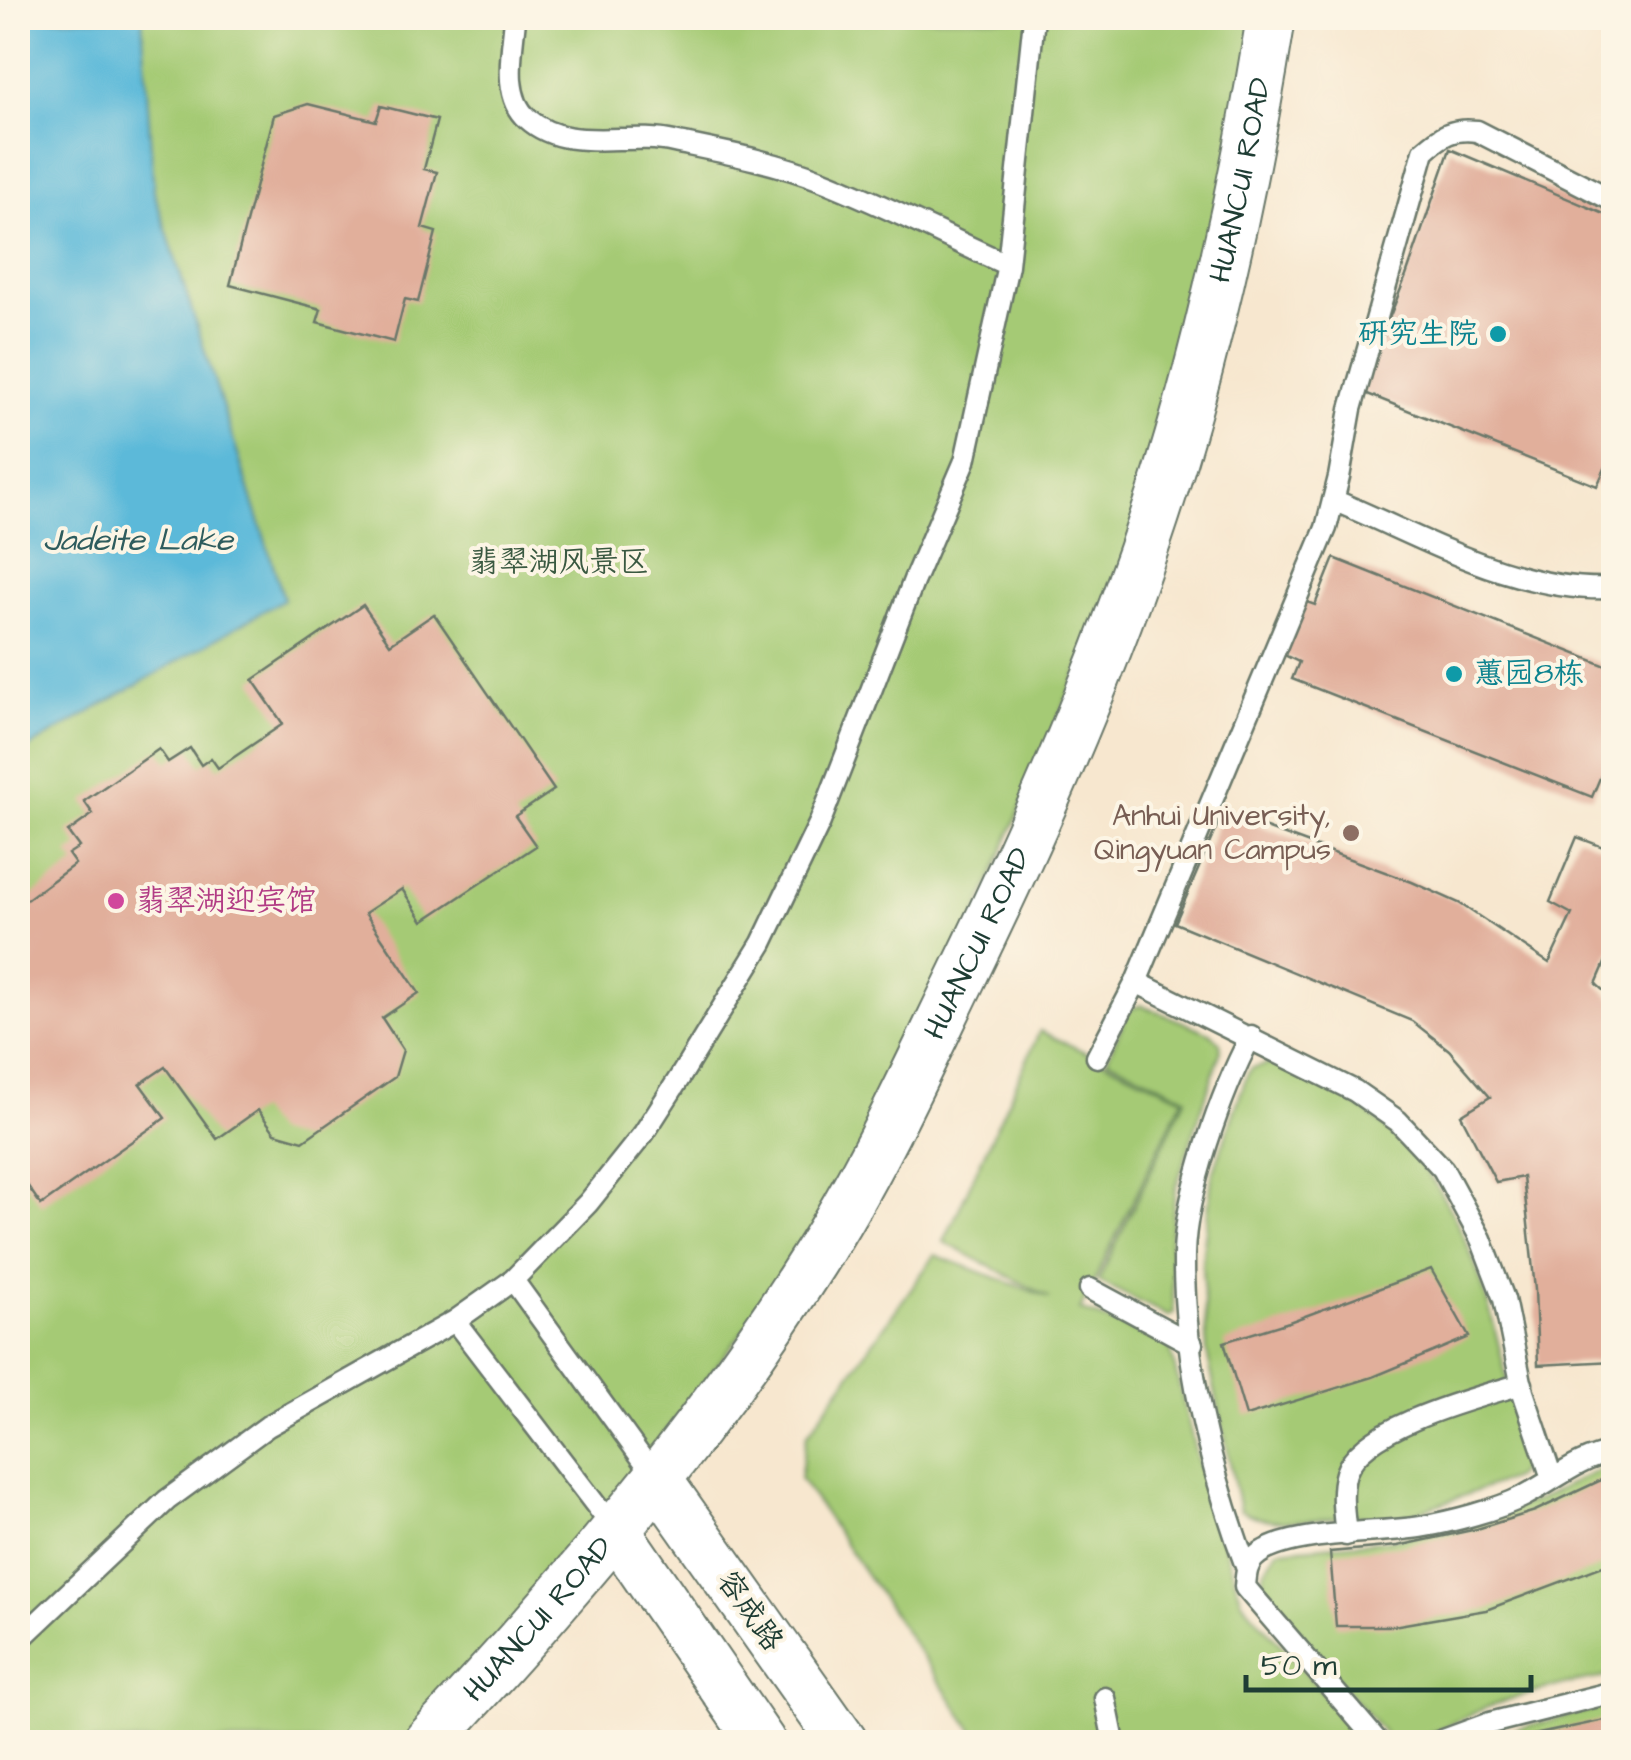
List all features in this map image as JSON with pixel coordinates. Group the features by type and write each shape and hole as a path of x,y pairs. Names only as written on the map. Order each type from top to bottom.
{"street":[{"name":"HUANCUI ROAD","path":"428,1742 616,1532 657,1479 742,1367 813,1261 872,1162 1006,888 1069,746 1145,545 1216,298 1253,133 1272,18"},
{"name":"容成路","path":"657,1479 842,1742"},
{"path":"616,1532 761,1742"}],"lane":[{"path":"515,18 511,77 514,98 520,112 546,131 572,139 651,137 819,179 1008,265"},
{"path":"18,1642 166,1500 268,1426 455,1322 513,1280 588,1202 644,1133 762,943 820,822 914,580 966,462 1008,265 1034,18"},
{"path":"1097,1057 1136,982 1326,528 1350,409 1424,150 1459,128 1477,131 1614,202"},
{"path":"1334,500 1520,578 1582,590 1614,588"},
{"path":"1136,982 1356,1091 1398,1122 1444,1170 1481,1239 1504,1299 1522,1384 1552,1478"},
{"path":"1251,1036 1230,1074 1190,1204 1184,1253 1192,1344 1211,1462 1246,1569 1245,1587 1378,1742"},
{"path":"513,1280 657,1479"},
{"path":"1090,1288 1192,1344"},
{"path":"455,1322 616,1532"},
{"path":"1346,1536 1344,1476 1368,1444 1420,1418 1522,1384"},
{"path":"1246,1569 1254,1558 1289,1540 1426,1526 1456,1519 1520,1498 1594,1455 1614,1452"},
{"path":"1438,1742 1490,1724 1614,1692"},
{"path":"1105,1698 1114,1742"}],"green space":[{"name":"翡翠湖风景区","path":"18,18 1271,18 1186,413 873,1162 428,1742 18,1742"},
{"path":"1141,1005 1210,1033 1220,1042 1221,1050 1175,1190 1170,1241 1174,1313 1169,1316 1098,1281 1186,1097 1107,1059 1129,1010"},
{"path":"1040,1031 1183,1098 1080,1310 1169,1344 1197,1458 1242,1601 1366,1742 981,1742 800,1478 807,1435 935,1255 1050,1298 944,1242"},
{"path":"1273,1063 1368,1113 1406,1147 1435,1184 1458,1225 1491,1313 1524,1454 1522,1469 1514,1478 1385,1523 1355,1516 1279,1521 1240,1510 1207,1352 1202,1265 1212,1176 1247,1075 1252,1068"},
{"path":"1613,1463 1613,1676 1523,1695 1431,1733 1392,1742 1261,1592 1264,1572 1278,1550 1382,1541 1443,1530 1536,1501"},
{"path":"1613,1705 1613,1742 1462,1742"}],"water":[{"name":"Jadeite Lake","path":"18,18 142,18 154,192 284,599 18,754"}],"building":[{"path":"308,104 376,121 381,106 437,120 424,169 437,172 422,228 436,232 418,302 405,299 394,342 317,322 321,309 230,285 274,115"},
{"name":"研究生院","path":"1450,149 1614,218 1614,449 1597,486 1360,391 1406,276"},
{"name":"蕙园8栋","path":"1334,558 1614,669 1614,777 1602,773 1592,797 1292,679 1299,662 1282,654 1304,601 1315,605"},
{"path":"363,605 390,644 434,614 554,790 515,816 536,846 423,921 402,889 365,913 419,993 382,1018 403,1050 395,1077 303,1141 275,1133 258,1110 217,1139 165,1067 140,1084 165,1118 41,1205 18,1172 18,906 75,864 68,854 79,847 68,832 93,814 84,801 159,749 168,762 190,748 201,765 211,758 218,768 283,724 253,680"},
{"path":"1223,812 1459,903 1549,963 1572,914 1550,902 1577,837 1614,851 1614,942 1596,984 1614,1000 1614,1361 1538,1365 1535,1289 1523,1177 1496,1182 1461,1115 1490,1097 1449,1050 1412,1021 1175,923"},
{"path":"1431,1269 1469,1337 1373,1377 1246,1416 1224,1342"},
{"path":"1614,1474 1614,1562 1486,1610 1393,1626 1336,1626 1330,1552 1398,1546 1477,1529 1535,1511"},
{"path":"1614,1718 1614,1742 1510,1742 1510,1740"}],"place":[{"name":"研究生院","path":"1498,334"},
{"name":"蕙园8栋","path":"1454,674"},
{"name":"Anhui University, Qingyuan Campus","path":"1351,833"},
{"name":"翡翠湖迎宾馆","path":"116,901"}]}
